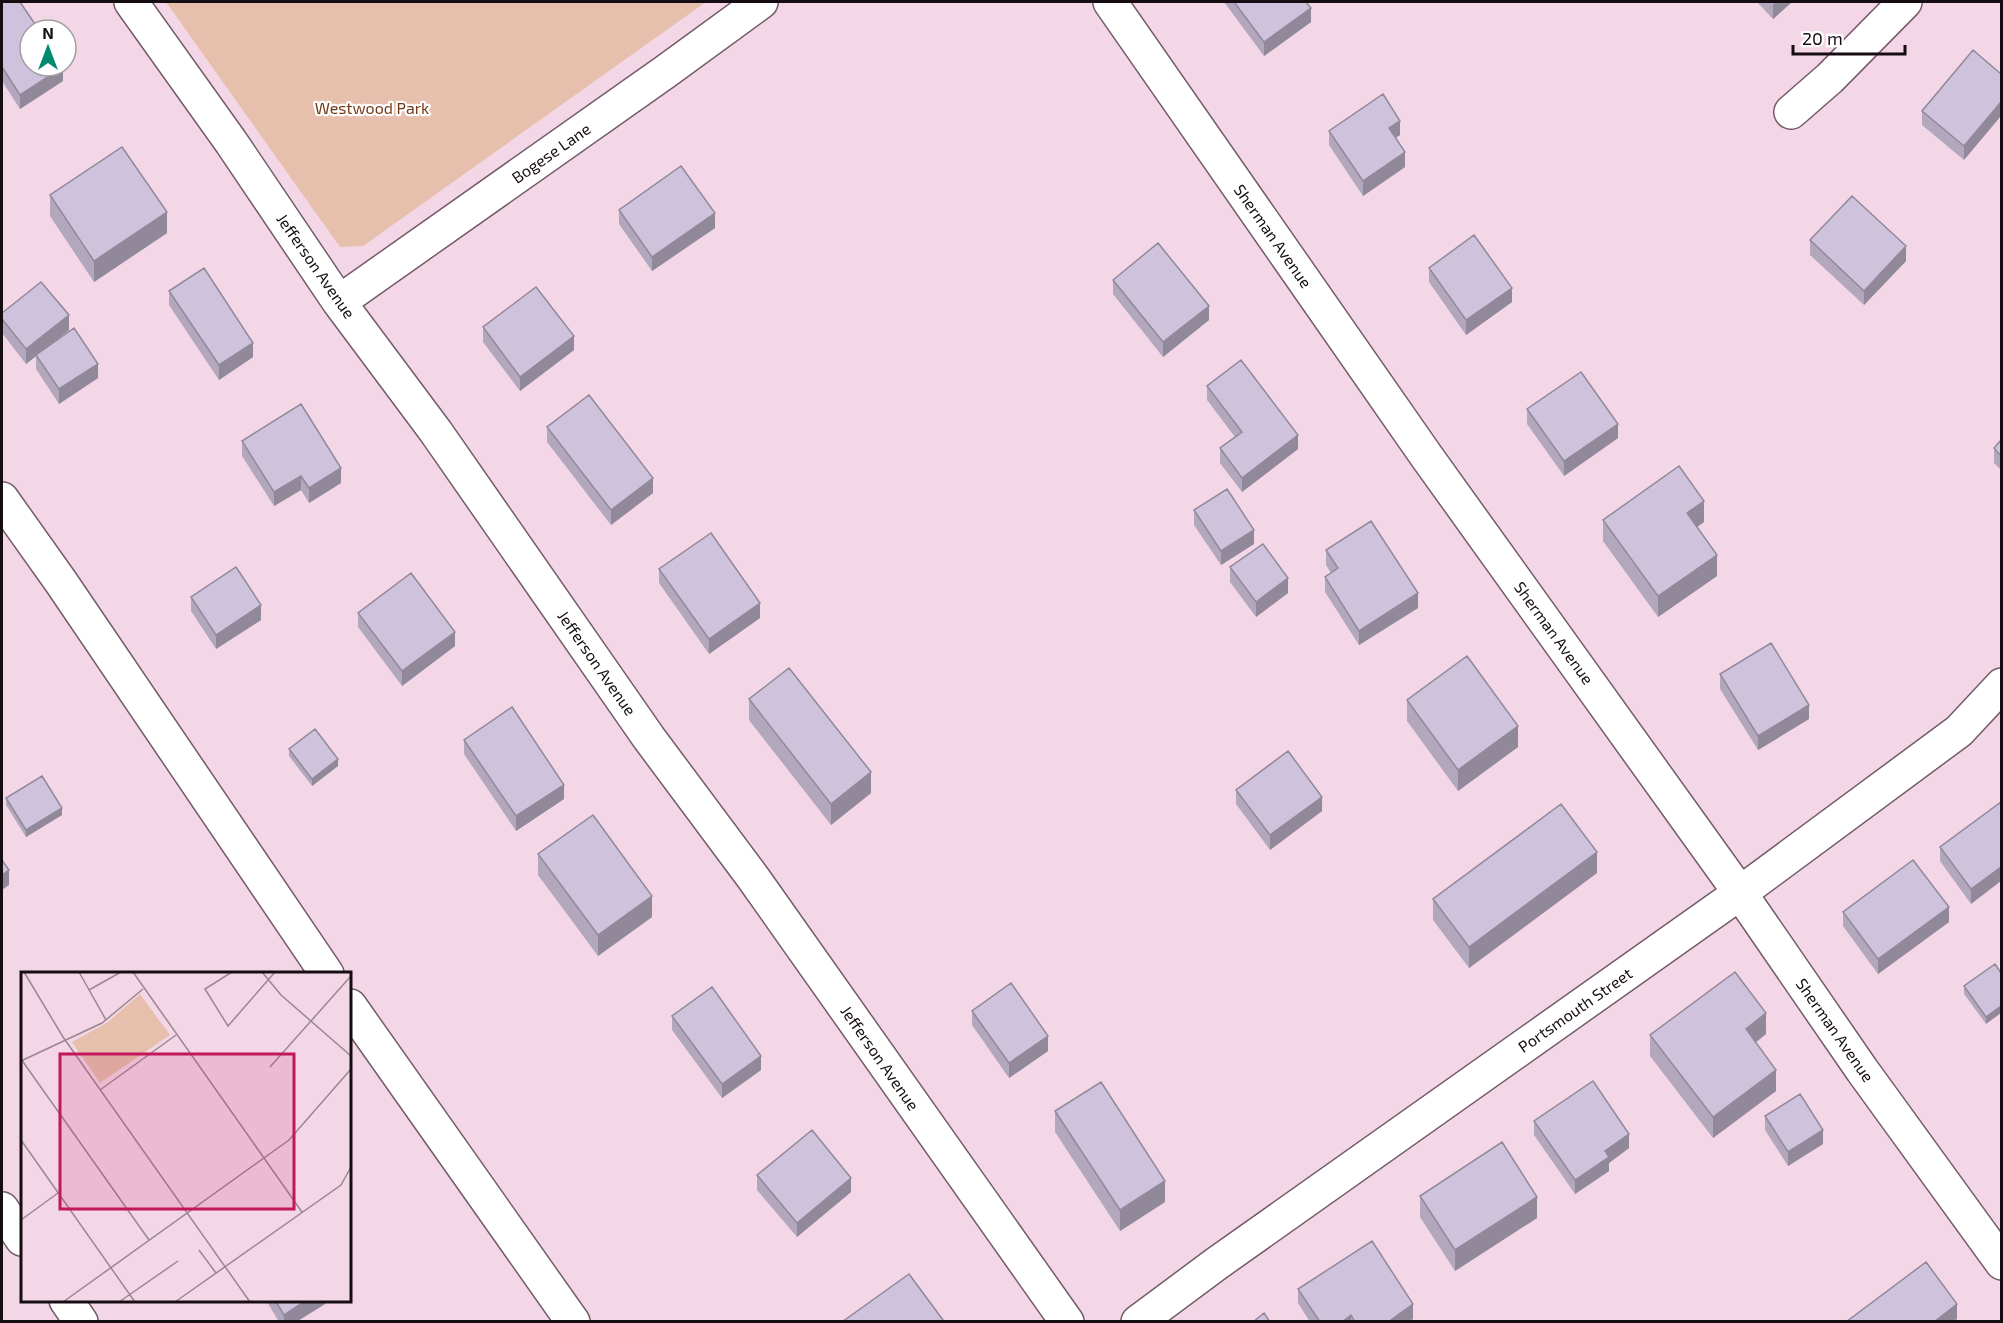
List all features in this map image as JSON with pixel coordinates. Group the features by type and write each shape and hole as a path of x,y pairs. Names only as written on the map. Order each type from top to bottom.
{"street":[{"name":"Jefferson Avenue","path":"130,2 231,142 339,302 436,432 649,738 754,879 1067,1322"},
{"name":"Bogese Lane","path":"339,302 666,72 761,2"},
{"name":"Sherman Avenue","path":"1110,2 1427,457 1740,893 1862,1070 2001,1263"},
{"path":"1791,112 1830,78 1905,2"},
{"path":"2,499 61,582 326,972"},
{"name":"Portsmouth Street","path":"1138,1322 1225,1257 1740,893 1959,731 2001,686"},
{"path":"351,1007 573,1322"},
{"path":"2,1209 21,1238"},
{"path":"67,1302 81,1322"}],"green space":[{"name":"Westwood Park","path":"166,2 706,2 363,246 340,247"}],"building":[{"path":"2,2 20,2 31,18 18,18 18,78 46,78 20,95 2,67"},
{"path":"1234,2 1306,2 1311,8 1264,42"},
{"path":"1973,50 2001,74 2001,102 1964,146 1922,111"},
{"path":"1383,94 1400,121 1389,128 1405,152 1363,181 1329,131"},
{"path":"122,147 167,212 94,261 50,195"},
{"path":"681,166 715,213 652,257 619,210"},
{"path":"1852,196 1906,246 1864,291 1810,240"},
{"path":"1474,235 1512,288 1466,320 1429,268"},
{"path":"1158,243 1209,306 1163,342 1113,280"},
{"path":"204,268 253,343 219,365 169,291"},
{"path":"41,282 69,315 26,349 2,319 2,313"},
{"path":"536,287 574,336 520,377 483,327"},
{"path":"74,328 98,364 59,389 36,355"},
{"path":"1241,360 1298,435 1242,478 1220,448 1242,432 1207,386"},
{"path":"1581,372 1618,424 1564,461 1527,409"},
{"path":"589,395 653,478 611,510 547,427"},
{"path":"301,404 341,468 309,488 301,476 274,492 242,441"},
{"path":"2001,440 2001,456 1994,448"},
{"path":"1679,466 1704,501 1687,513 1717,555 1658,596 1603,520"},
{"path":"1227,489 1254,530 1221,551 1194,510"},
{"path":"1371,521 1418,593 1359,631 1325,577 1338,568 1326,550"},
{"path":"711,533 760,603 709,639 659,569"},
{"path":"1263,544 1288,578 1256,602 1230,567"},
{"path":"236,567 261,605 216,635 191,597"},
{"path":"411,573 455,632 402,671 358,613"},
{"path":"1771,643 1809,705 1758,736 1720,674"},
{"path":"1467,656 1518,726 1458,770 1407,700"},
{"path":"789,668 871,772 831,804 749,699"},
{"path":"512,707 564,785 516,816 464,740"},
{"path":"315,729 338,759 312,779 289,749"},
{"path":"1288,751 1322,797 1270,835 1236,790"},
{"path":"42,776 62,808 26,830 6,798"},
{"path":"2001,802 2001,867 1971,889 1940,847"},
{"path":"1561,804 1597,852 1469,947 1433,899"},
{"path":"593,815 652,896 598,935 538,854"},
{"path":"2,860 9,870 2,875"},
{"path":"1913,860 1949,907 1878,959 1843,912"},
{"path":"1995,964 2001,973 2001,1006 1986,1017 1964,986"},
{"path":"1735,972 1766,1013 1746,1029 1776,1070 1713,1117 1650,1035"},
{"path":"1011,983 1048,1036 1009,1063 972,1011"},
{"path":"712,987 761,1056 722,1084 672,1016"},
{"path":"1593,1081 1629,1134 1605,1151 1609,1157 1575,1180 1534,1121"},
{"path":"1101,1082 1165,1181 1120,1210 1055,1111"},
{"path":"1800,1094 1823,1130 1788,1152 1765,1116"},
{"path":"812,1130 851,1178 797,1223 757,1175"},
{"path":"1502,1142 1537,1197 1455,1250 1420,1196"},
{"path":"1372,1241 1413,1304 1388,1322 1355,1322 1351,1315 1342,1322 1320,1322 1298,1289"},
{"path":"1926,1262 1957,1304 1934,1322 1846,1322"},
{"path":"909,1274 943,1320 941,1322 842,1322"},
{"path":"276,1302 304,1302 284,1315"},
{"path":"1264,1313 1270,1322 1253,1322"}]}
